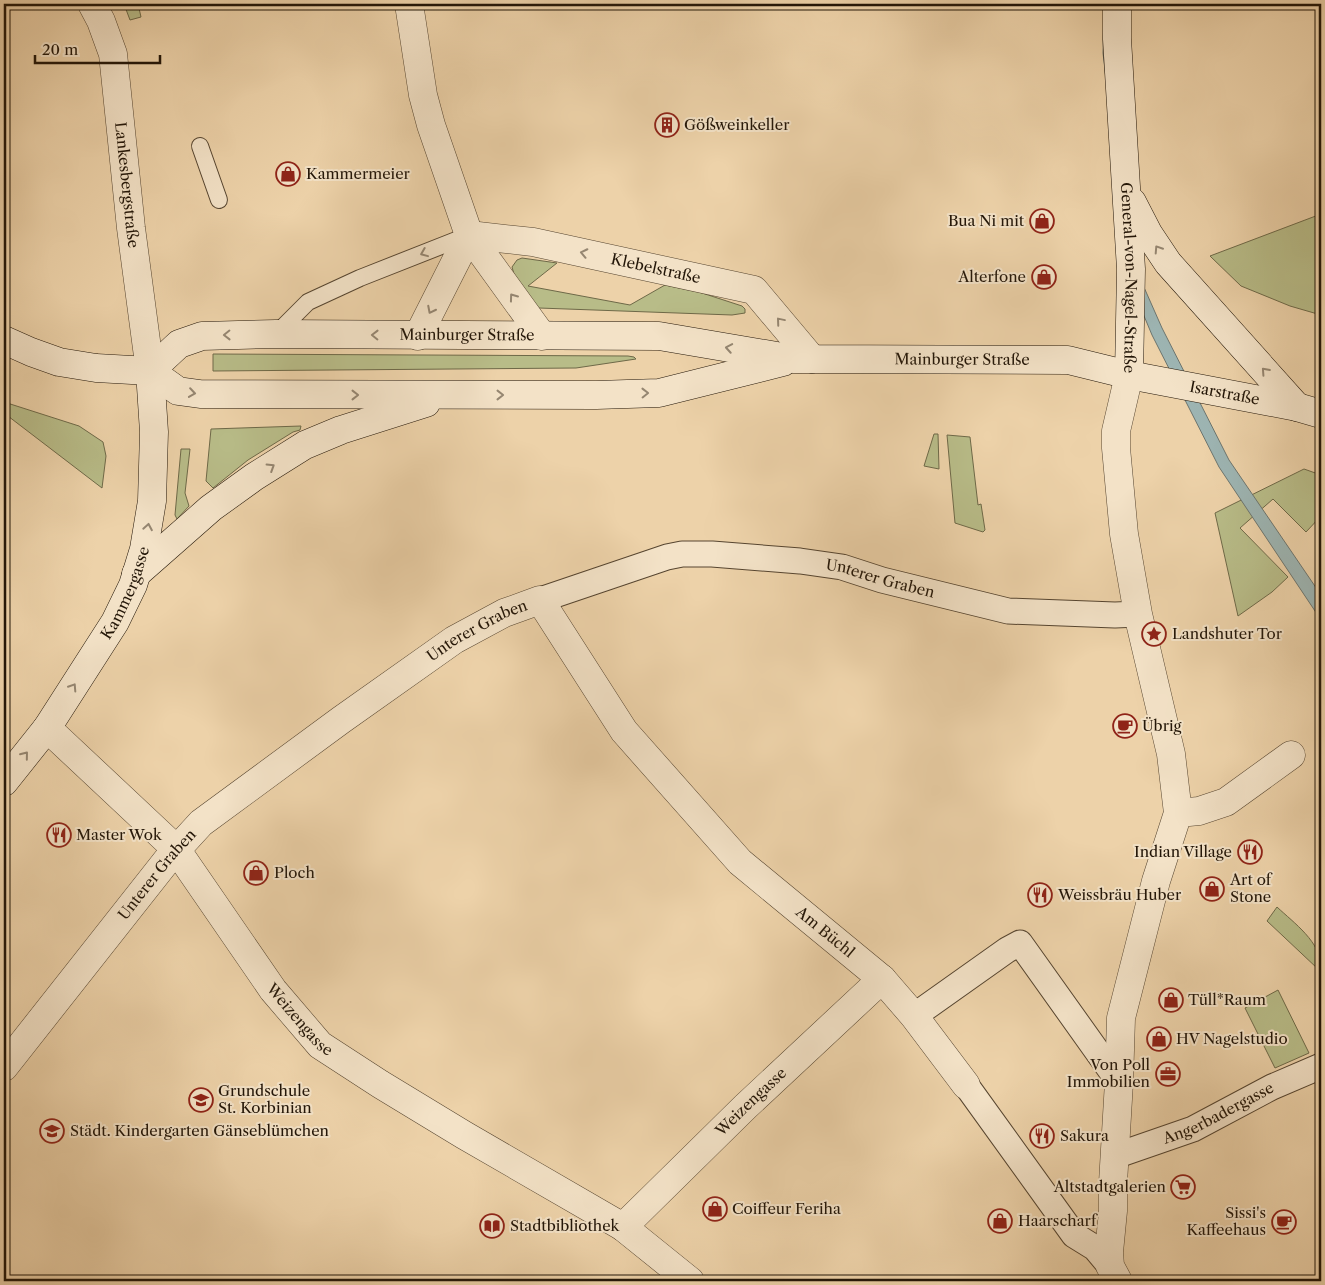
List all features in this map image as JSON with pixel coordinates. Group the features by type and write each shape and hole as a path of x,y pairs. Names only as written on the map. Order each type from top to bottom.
{"street":[{"name":"Lankesbergstraße","path":"92,4 101,21 113,54 133,244 150,371"},
{"path":"409,4 423,95 431,125 469,235 542,336"},
{"name":"General-von-Nagel-Straße","path":"1114,1273 1109,1252 1113,1211 1121,1018 1156,881 1178,813 1171,754 1138,614 1124,534 1116,448 1116,430 1129,375 1131,269 1117,39 1117,4"},
{"path":"1127,191 1148,233 1168,263 1309,410"},
{"path":"418,336 469,235"},
{"name":"Klebelstraße","path":"469,235 533,242 754,290 803,359"},
{"name":"Mainburger Straße","path":"803,359 659,393 451,395 200,394 178,391 150,371 179,344 202,336 276,334 659,336 803,359 1068,360 1129,375"},
{"path":"4,340 59,362 96,368 150,371"},
{"name":"Kammergasse","path":"4,782 47,728 115,622 129,594 144,549 152,501 154,432 150,371"},
{"name":"Isarstraße","path":"1129,375 1309,410"},
{"path":"136,574 211,508 254,477 305,446 347,428 451,395"},
{"name":"Unterer Graben","path":"4,1067 176,849 201,823 454,640 504,613 667,557 682,554 712,554 800,561 842,567 882,580 1008,611 1115,615 1138,614"},
{"name":"Am Büchl","path":"540,600 624,730 740,862 882,979 914,1016 966,1085 1074,1235 1095,1248 1114,1273"},
{"name":"Weizengasse","path":"47,728 176,849 273,990 320,1045 464,1135 623,1227 690,1281"},
{"path":"1178,813 1199,811 1226,802 1291,755"},
{"path":"914,1016 1007,950 1020,943 1119,1082"},
{"name":"Weizengasse","path":"623,1227 745,1107 882,979"},
{"name":"Angerbadergasse","path":"1115,1156 1193,1129 1272,1087 1321,1066"}],"lane":[{"path":"200,146 219,200"},
{"name":"Klebelstraße","path":"276,334 308,302 360,278 469,235"}],"green space":[{"path":"124,4 138,4 141,17 130,20"},
{"path":"1321,214 1321,315 1290,306 1241,286 1210,256"},
{"path":"522,258 557,263 528,286 630,305 665,285 699,292 742,306 745,309 745,313 732,315 539,308 514,274 512,267 517,260"},
{"path":"213,354 628,356 636,359 576,368 213,371"},
{"path":"4,402 79,426 103,442 106,456 102,488 4,413"},
{"path":"301,426 300,430 293,432 248,460 213,488 206,481 211,429"},
{"path":"934,434 938,434 939,469 924,466"},
{"path":"947,435 970,437 978,505 981,504 985,530 983,532 955,523"},
{"path":"181,449 190,449 185,493 189,506 177,519 175,515"},
{"path":"1304,469 1321,475 1321,516 1306,532 1273,499 1240,528 1288,577 1272,592 1238,616 1215,513"},
{"path":"1277,907 1312,941 1317,949 1321,967 1318,969 1267,921"},
{"path":"1278,990 1309,1053 1275,1068 1245,1008"}],"water":[{"path":"1104,4 1139,276 1162,328 1229,460 1321,595 1321,620 1219,467 1152,335 1129,280 1103,53"}],"place":[{"name":"Gößweinkeller","path":"667,125"},
{"name":"Kammermeier","path":"288,174"},
{"name":"Bua Ni mit","path":"1042,221"},
{"name":"Alterfone","path":"1044,277"},
{"name":"Landshuter Tor","path":"1154,634"},
{"name":"Übrig","path":"1125,726"},
{"name":"Master Wok","path":"59,835"},
{"name":"Indian Village","path":"1250,852"},
{"name":"Ploch","path":"256,873"},
{"name":"Art of Stone","path":"1212,889"},
{"name":"Weissbräu Huber","path":"1040,895"},
{"name":"Tüll*Raum","path":"1171,1000"},
{"name":"HV Nagelstudio","path":"1159,1039"},
{"name":"Von Poll Immobilien","path":"1168,1074"},
{"name":"Grundschule St. Korbinian","path":"201,1100"},
{"name":"Städt. Kindergarten Gänseblümchen","path":"52,1131"},
{"name":"Sakura","path":"1042,1136"},
{"name":"Altstadtgalerien","path":"1183,1187"},
{"name":"Coiffeur Feriha","path":"715,1209"},
{"name":"Haarscharf","path":"1000,1221"},
{"name":"Sissi's Kaffeehaus","path":"1284,1222"},
{"name":"Stadtbibliothek","path":"492,1226"}]}
